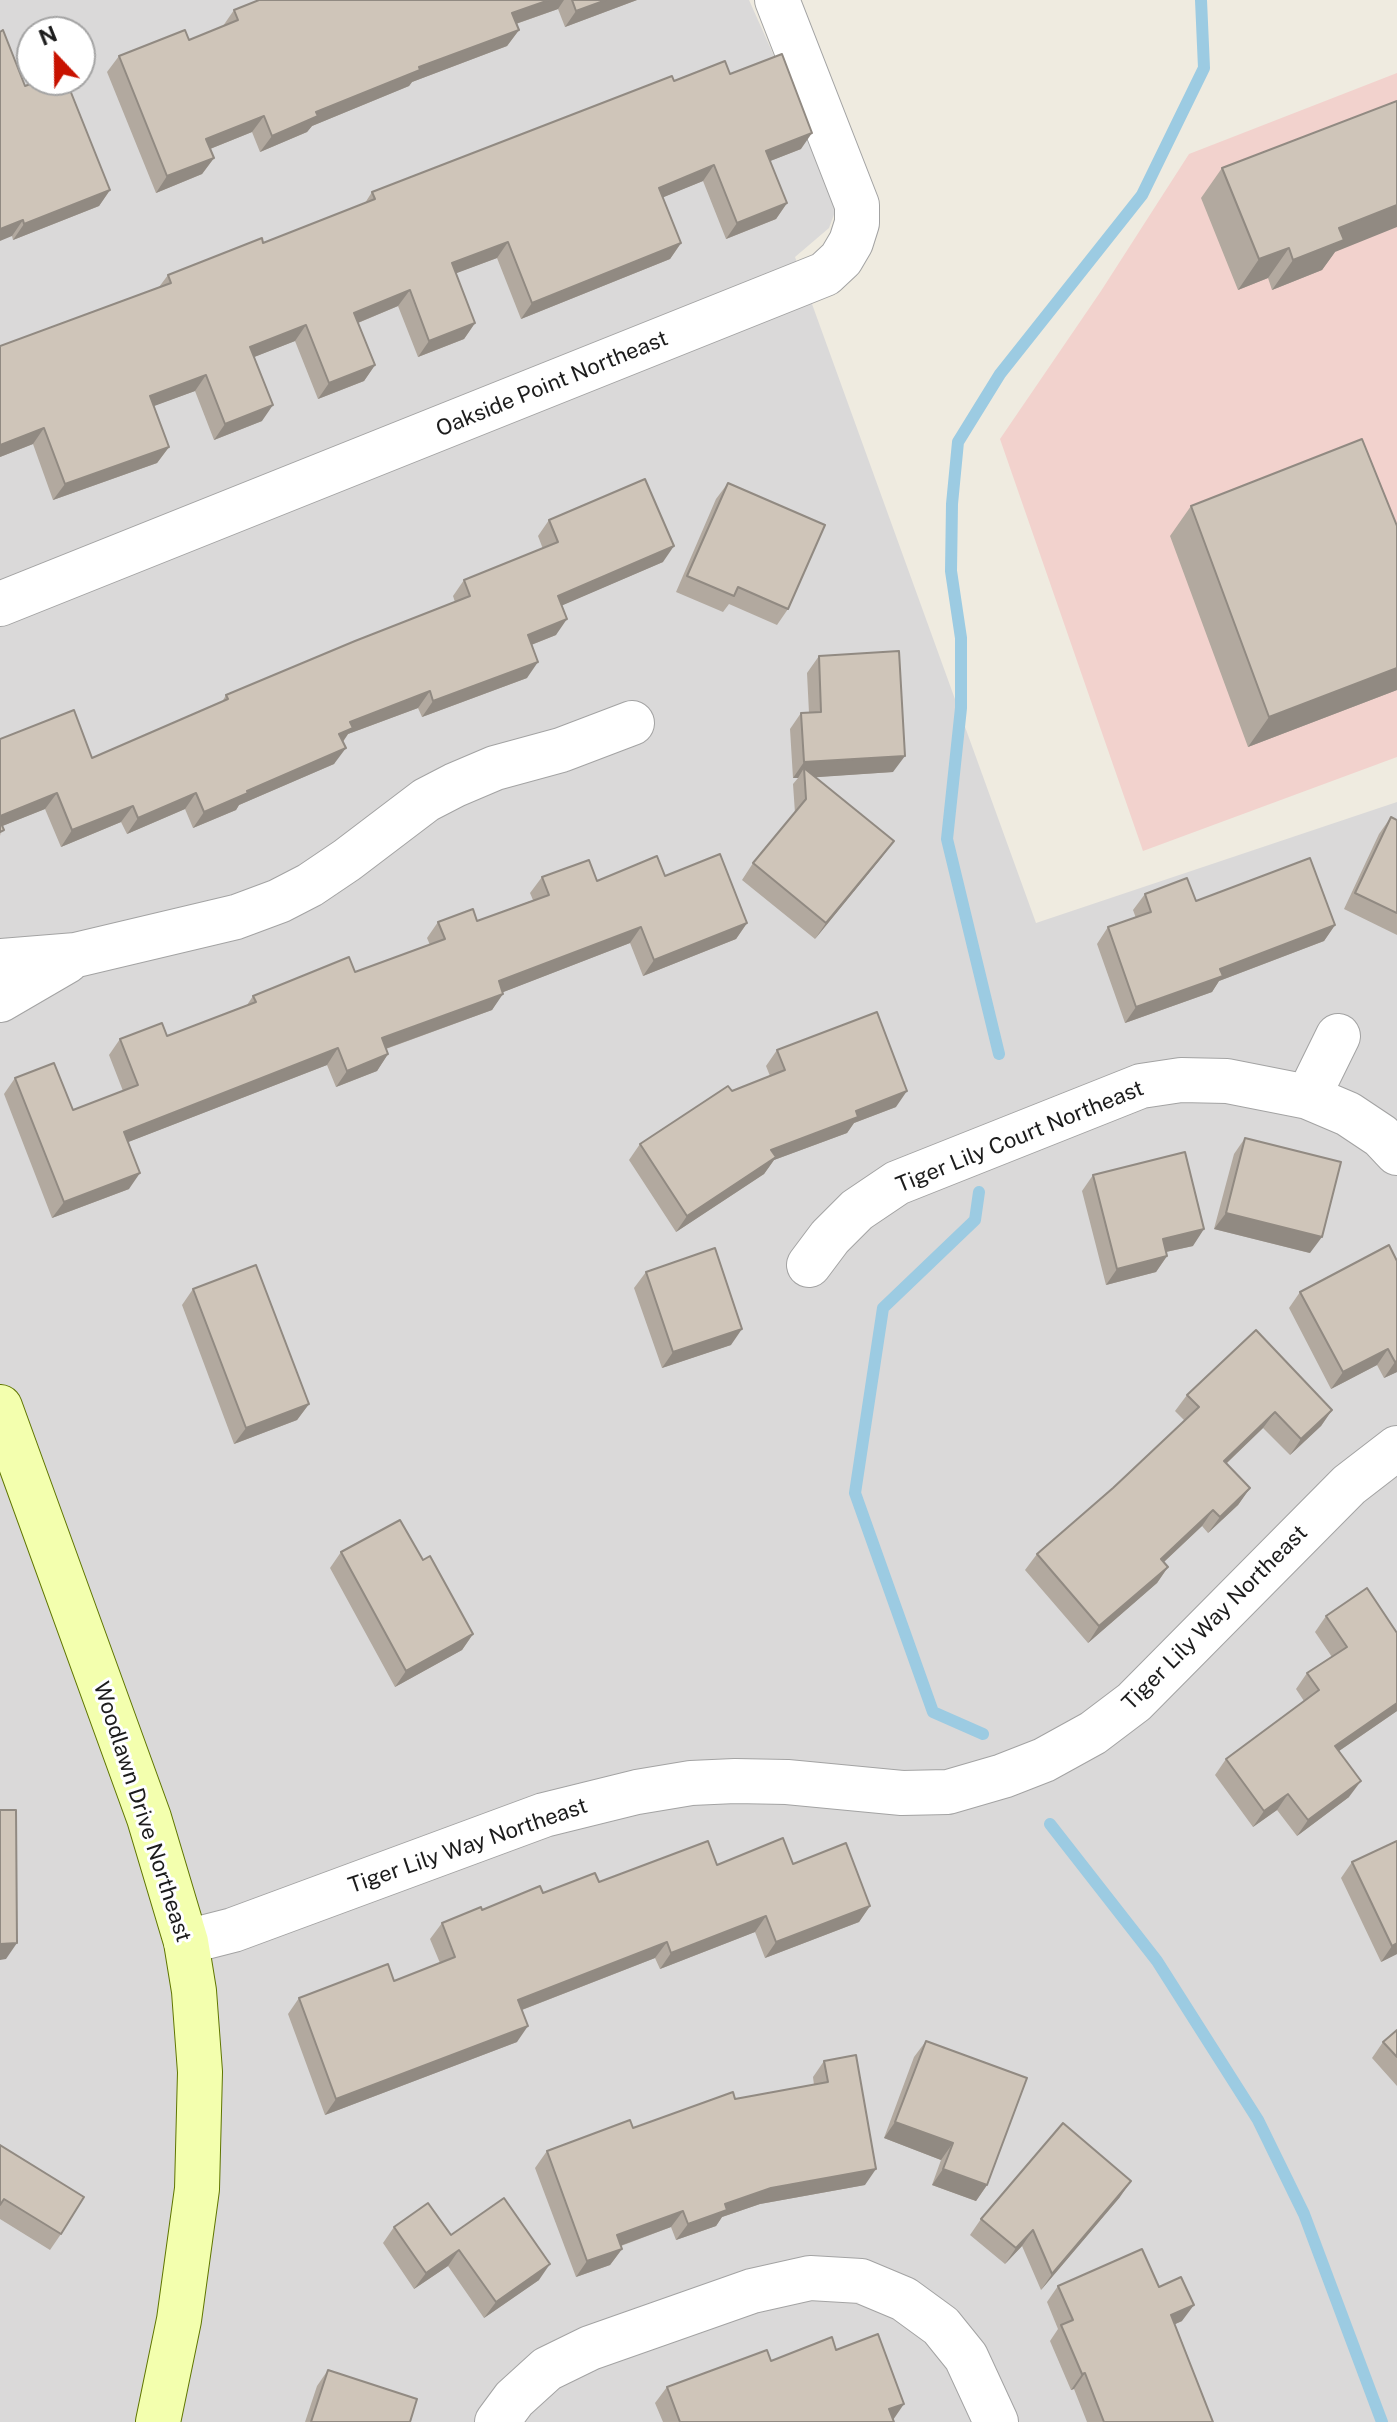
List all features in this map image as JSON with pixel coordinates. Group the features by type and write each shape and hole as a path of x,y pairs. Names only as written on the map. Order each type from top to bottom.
{"street":[{"name":"Oakside Point Northeast","path":"0,604 825,274 841,259 851,242 857,223 857,205 777,0"},
{"path":"0,961 76,955 224,921 279,901 310,885 426,800 455,785 495,768 561,750 632,723"},
{"path":"0,1000 76,955"},
{"path":"1308,1097 1338,1036"},
{"name":"Tiger Lily Court Northeast","path":"809,1265 830,1237 857,1210 897,1183 1141,1086 1181,1080 1227,1081 1308,1097 1348,1114 1381,1136 1397,1153"},
{"name":"Woodlawn Drive Northeast","path":"0,1407 149,1818 186,1942 194,1991 200,2072 197,2189 179,2320 158,2422"},
{"name":"Tiger Lily Way Northeast","path":"186,1942 233,1930 544,1815 637,1792 691,1783 735,1781 787,1782 902,1793 948,1792 1044,1760 1093,1733 1134,1702 1349,1485 1397,1448"},
{"path":"497,2422 514,2399 547,2369 590,2348 752,2291 810,2278 861,2281 904,2299 941,2326 966,2357 996,2422"}],"shaded area":[{"path":"0,0 749,0 839,201 829,228 795,257 1036,923 1397,802 1397,2422 0,2422"},
{"path":"1397,73 1397,757 1143,851 1000,439 1189,154"}],"building":[{"path":"259,0 549,0 512,13 519,30 419,67 420,70 316,112 318,116 272,136 264,116 206,139 214,158 167,176 119,56 185,30 189,40 238,20 234,10"},
{"path":"572,0 606,0 576,11"},
{"path":"3,30 16,63 16,96 72,96 110,190 24,224 23,220 0,229 0,32"},
{"path":"782,54 812,133 766,151 787,203 737,223 714,165 659,188 681,243 532,303 508,242 452,263 475,323 429,341 410,290 354,313 375,365 329,383 306,325 250,347 273,405 225,424 206,375 150,396 169,447 65,484 44,428 0,445 0,346 171,283 168,275 262,238 263,243 375,199 372,192 672,76 674,81 725,61 730,74"},
{"path":"1397,101 1397,205 1339,228 1344,240 1293,260 1289,248 1259,259 1222,168"},
{"path":"1362,439 1397,526 1397,668 1269,717 1191,506"},
{"path":"645,479 674,546 558,596 567,619 528,635 538,662 433,701 430,691 350,722 353,728 339,734 346,748 204,812 196,793 138,818 133,806 72,830 57,793 0,816 0,739 74,710 92,758 228,699 226,695 470,596 464,580 558,542 549,520"},
{"path":"728,483 825,525 788,609 738,587 734,596 687,576"},
{"path":"899,651 905,756 804,762 801,713 821,712 819,656"},
{"path":"804,768 894,841 826,923 753,863 806,799"},
{"path":"1391,817 1397,820 1397,913 1355,893"},
{"path":"720,854 747,923 654,960 641,927 499,981 503,994 382,1038 388,1054 347,1071 338,1048 124,1132 140,1173 64,1202 15,1078 54,1063 73,1110 138,1085 120,1039 162,1023 167,1036 256,1002 253,996 349,957 355,972 445,939 438,922 473,909 477,921 549,895 542,877 589,860 597,881 657,856 665,876"},
{"path":"1310,858 1335,925 1220,969 1223,976 1136,1007 1108,927 1151,912 1145,894 1187,878 1196,901"},
{"path":"877,1012 907,1091 856,1111 858,1117 771,1150 776,1157 687,1216 640,1144 728,1086 732,1091 785,1070 777,1050"},
{"path":"1245,1138 1341,1162 1322,1237 1226,1213"},
{"path":"1185,1152 1204,1229 1163,1239 1167,1256 1117,1269 1093,1175"},
{"path":"1389,1245 1397,1261 1397,1361 1388,1349 1343,1372 1300,1292"},
{"path":"715,1248 742,1329 673,1352 646,1272"},
{"path":"256,1265 309,1404 246,1428 193,1289"},
{"path":"1256,1330 1332,1410 1301,1439 1275,1412 1224,1461 1250,1488 1220,1517 1213,1510 1161,1559 1168,1567 1099,1626 1037,1554 1199,1407 1187,1395"},
{"path":"400,1520 423,1560 430,1556 473,1634 406,1671 341,1552"},
{"path":"1367,1588 1397,1633 1397,1703 1335,1746 1361,1781 1308,1820 1288,1794 1264,1811 1226,1759 1319,1690 1307,1673 1347,1647 1326,1616"},
{"path":"0,1810 16,1810 17,1943 0,1944"},
{"path":"783,1838 793,1864 846,1843 870,1906 776,1942 766,1916 671,1953 667,1942 518,2000 528,2026 336,2099 299,1998 388,1964 394,1981 455,1957 442,1923 540,1886 543,1893 595,1873 599,1882 708,1841 717,1865"},
{"path":"1397,1841 1397,1943 1392,1946 1352,1862"},
{"path":"1397,2030 1397,2057 1383,2042"},
{"path":"926,2041 1027,2078 987,2185 943,2169 953,2143 895,2122"},
{"path":"856,2055 876,2169 771,2188 725,2204 727,2210 688,2224 683,2211 617,2235 622,2249 587,2261 547,2151 630,2120 633,2128 733,2092 735,2099 828,2082 824,2061"},
{"path":"1063,2123 1131,2181 1052,2274 1033,2230 1016,2248 981,2219"},
{"path":"0,2145 84,2197 61,2234 4,2199 0,2205"},
{"path":"504,2198 550,2264 496,2302 459,2250 426,2273 394,2227 428,2203 451,2235"},
{"path":"1142,2249 1159,2287 1181,2277 1194,2305 1171,2315 1213,2422 1104,2422 1085,2373 1082,2374 1061,2325 1073,2320 1058,2286"},
{"path":"878,2334 904,2404 889,2409 894,2422 680,2422 667,2387 767,2350 771,2361 832,2337 836,2350"},
{"path":"328,2370 417,2399 410,2422 311,2422"}],"waterway":[{"path":"999,1054 947,839 961,708 961,638 951,571 952,504 958,442 1000,374 1142,195 1204,68 1201,0"},
{"path":"979,1192 975,1220 883,1308 855,1493 933,1712 983,1734"},
{"path":"1050,1824 1157,1961 1258,2120 1304,2214 1382,2422"}]}
